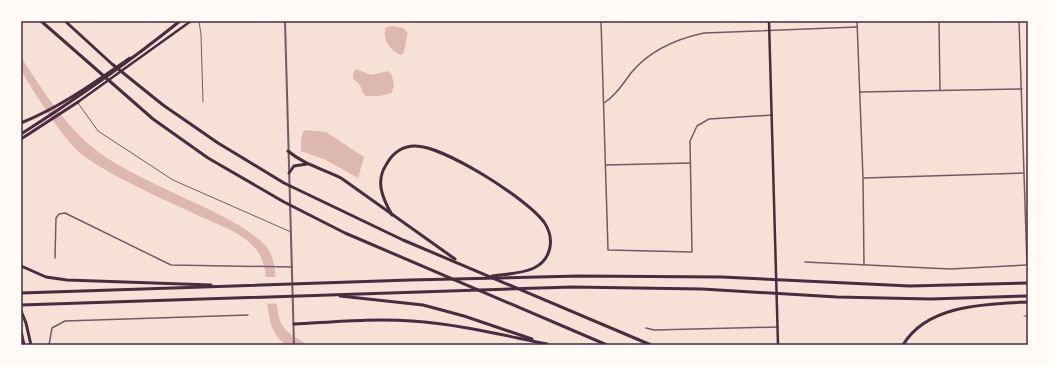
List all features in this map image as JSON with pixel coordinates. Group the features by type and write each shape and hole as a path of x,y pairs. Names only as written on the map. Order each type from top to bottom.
{"highway":[{"path":"41,21 115,84 153,119 208,158 284,202 345,233 607,345"},
{"path":"64,21 112,64 163,105 218,144 296,190 374,227 651,345"},
{"path":"21,134 47,118 60,107 180,21"},
{"path":"21,139 78,102"},
{"path":"21,123 60,107"},
{"path":"392,215 383,199 380,184 382,171 390,158 397,151 416,146 431,149 478,172 514,196 539,217 548,230 551,241 549,252 542,262 533,268 519,273 470,279"},
{"path":"288,151 300,160 341,178 459,262"},
{"path":"289,173 294,166 309,164"},
{"path":"21,266 46,277 67,280 243,286"},
{"path":"21,292 470,279 653,276 910,286 1028,283"},
{"path":"21,305 572,287 702,289 845,297 931,299 1028,296"},
{"path":"326,295 423,305 464,316 548,345"},
{"path":"902,345 911,334 922,325 946,313 980,305 1028,302"},
{"path":"21,311 26,323 31,345"},
{"path":"294,324 368,320 413,321 462,327 548,345"},
{"path":"21,331 24,345"}],"main road":[{"path":"78,102 190,21"},
{"path":"769,21 778,345"}],"street":[{"path":"285,21 294,345"},
{"path":"601,21 608,250 692,252 690,163 692,135 701,122 716,117 772,115"},
{"path":"857,21 863,178 864,265"},
{"path":"939,21 940,90"},
{"path":"805,262 950,269 1028,265 1020,21"},
{"path":"604,103 616,95 632,72 647,58 665,46 686,37 704,33 857,27"},
{"path":"860,92 1022,89"},
{"path":"606,165 690,163"},
{"path":"863,178 1024,173"},
{"path":"56,258 56,218 59,214 65,213 171,265 292,267"},
{"path":"49,345 52,328 65,321 248,314"},
{"path":"646,328 654,330 778,327"}],"lane":[{"path":"199,21 201,35 203,102"},
{"path":"78,102 98,131 173,180 291,232"}],"shaded area":[{"path":"392,26 403,28 408,33 405,50 402,55 394,51 386,40 386,27"},
{"path":"21,57 59,112 81,137 94,148 107,158 154,184 202,206 250,232 264,244 274,263 278,312 281,322 286,330 309,345 287,345 277,336 271,325 268,312 267,285 262,259 249,242 228,228 139,188 110,173 84,156 67,140 34,92 21,71"},
{"path":"356,69 371,75 388,71 392,75 394,87 391,93 380,96 366,96 360,85 353,78 353,73"},
{"path":"304,130 326,132 364,157 358,178 326,160 301,151 301,139"}],"pier":[{"path":"263,277 277,277 280,303 266,304"}]}
